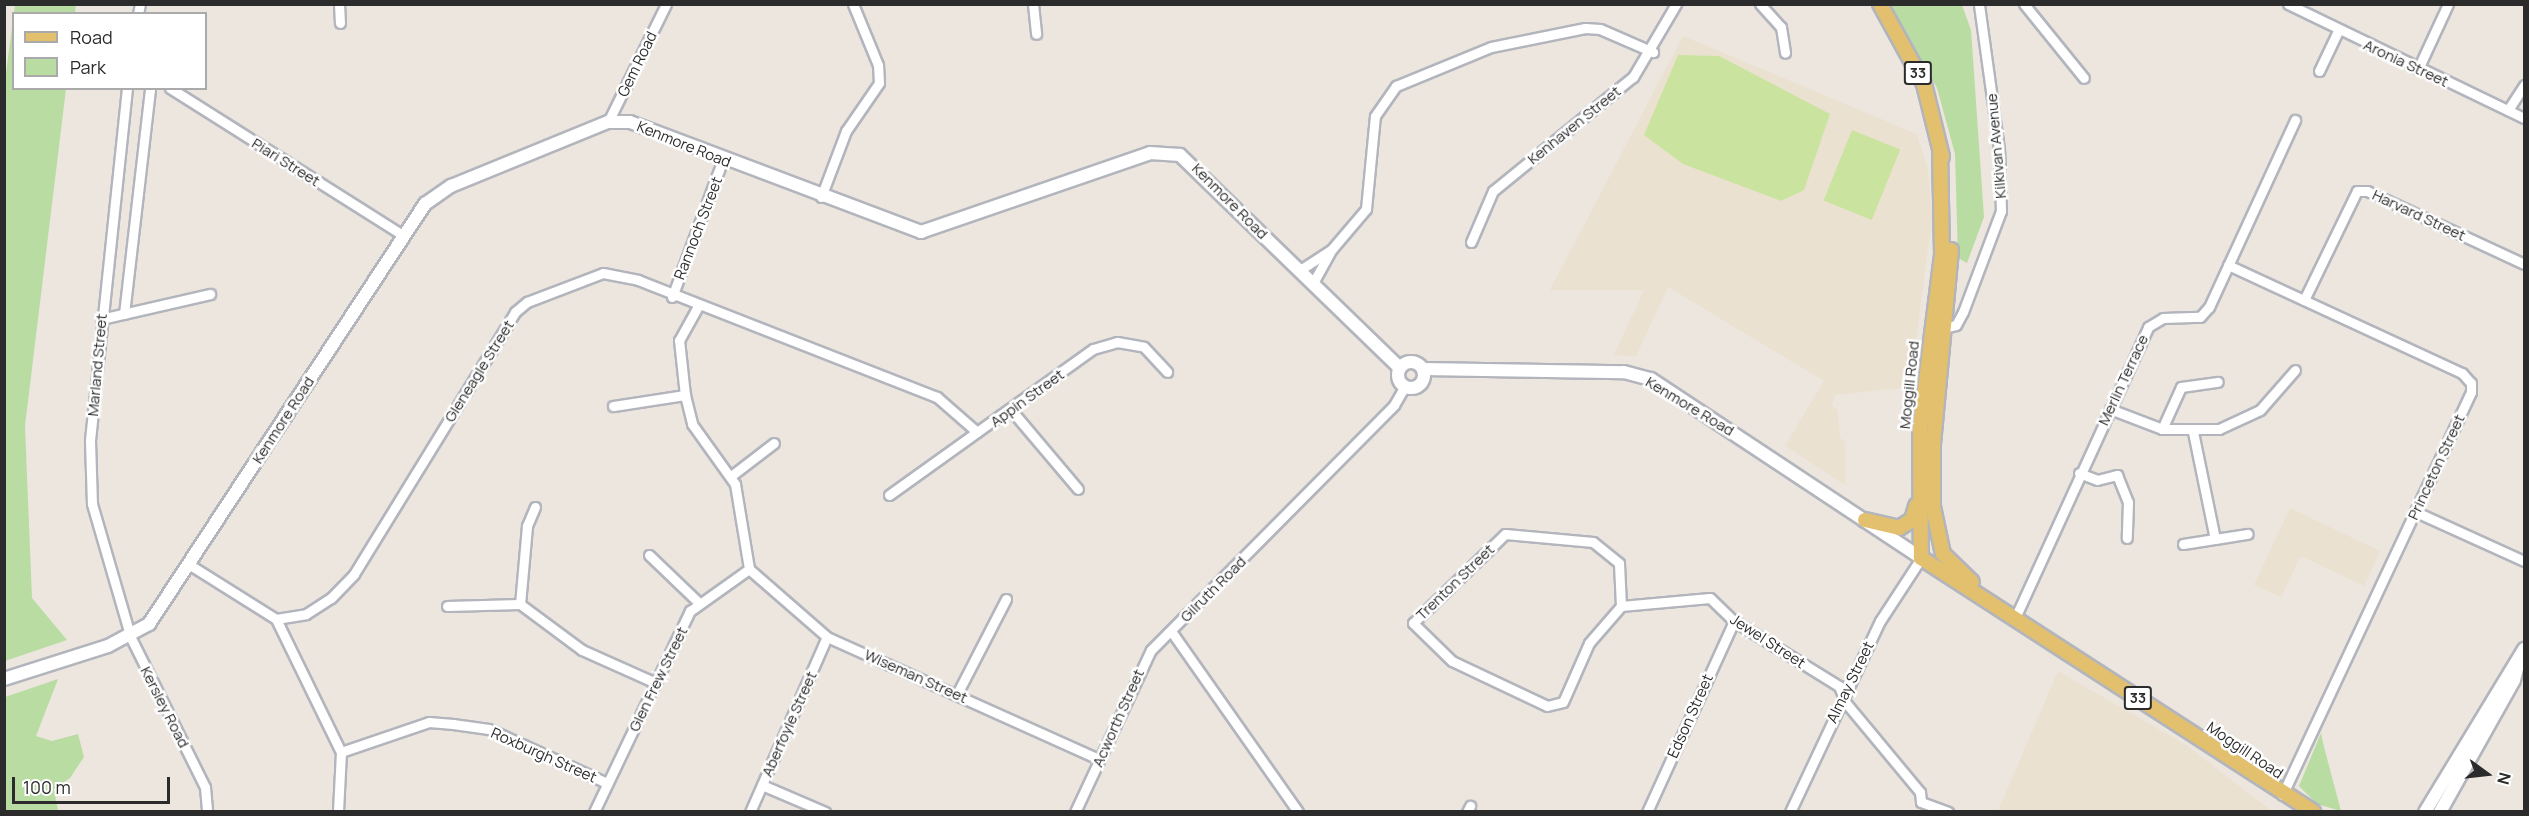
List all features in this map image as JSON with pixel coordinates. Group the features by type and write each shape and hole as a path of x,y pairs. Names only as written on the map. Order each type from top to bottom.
{"main road":[{"name":"Moggill Road","path":"1880,4 1924,84 1940,149 1942,255 1933,492 1943,554 1978,595"},
{"name":"Moggill Road","path":"1938,329 1918,501 1921,558 2282,795 2313,812"},
{"path":"1921,558 1933,492"},
{"path":"1865,520 1899,528 1912,519 1918,501"},
{"name":"Moggill Road","path":"2282,795 2289,812"}],"street":[{"path":"339,4 340,23"},
{"name":"Gem Road","path":"608,122 666,4"},
{"path":"821,197 846,130 879,82 878,65 853,4"},
{"path":"1033,4 1036,34"},
{"name":"Kenhaven Street","path":"1471,242 1493,191 1633,77 1653,52 1676,4"},
{"path":"1760,4 1780,27 1785,53"},
{"name":"Kilkivan Avenue","path":"1938,329 1956,325 2001,212 1999,149 1979,4"},
{"path":"2024,4 2084,78"},
{"name":"Aronia Street","path":"2288,4 2338,31 2524,118"},
{"path":"2418,69 2448,4"},
{"path":"1313,283 1332,249 1366,209 1375,116 1396,86 1491,47 1585,28 1600,29 1653,52"},
{"path":"2319,71 2338,31"},
{"path":"2508,110 2524,85"},
{"name":"Marland Street","path":"127,90 90,441 92,504 131,638"},
{"name":"Marland Street","path":"124,314 150,90"},
{"name":"Piari Street","path":"173,90 401,234"},
{"name":"Merlin Terrace","path":"2015,618 2079,473 2148,327 2163,318 2200,317 2228,264 2295,120"},
{"name":"Kenmore Road","path":"4,679 131,638 149,624 190,565 401,234 425,204 451,186 608,122 630,122 821,197 921,232 1150,153 1171,152 1191,162 1400,368"},
{"name":"Rannoch Street","path":"672,297 723,159"},
{"name":"Harvard Street","path":"2304,300 2357,191 2524,264"},
{"path":"1300,270 1332,249"},
{"name":"Princeton Street","path":"2228,264 2462,373 2471,383 2416,512 2282,795"},
{"name":"Gleneagle Street","path":"276,619 306,614 354,574 515,312 527,302 603,273 621,274 697,308 937,397 977,432"},
{"path":"101,319 210,294"},
{"path":"697,308 679,340 685,395 692,424 731,476 749,569"},
{"name":"Appin Street","path":"889,495 977,432 1012,411 1093,349 1117,342 1144,347 1167,372"},
{"path":"1410,362 1423,369 1420,384 1405,386 1399,380 1400,368 1410,362"},
{"name":"Kenmore Road","path":"1423,369 1624,372 1652,379 1921,558"},
{"path":"2110,410 2162,429 2193,432 2229,426 2260,410 2295,370"},
{"path":"2162,429 2181,387 2218,382"},
{"name":"Gilruth Road","path":"1298,812 1171,631 1394,405 1405,386"},
{"path":"613,406 685,395"},
{"path":"1012,411 1078,489"},
{"path":"2193,432 2215,539"},
{"path":"731,476 774,443"},
{"path":"2113,465 2128,502 2127,538"},
{"path":"2079,473 2097,480 2117,476"},
{"path":"520,604 526,526 536,507"},
{"path":"2416,512 2524,561"},
{"name":"Trenton Street","path":"1505,534 1593,542 1618,562 1621,606 1589,643 1563,702 1547,706 1452,661 1413,623 1505,534"},
{"path":"2183,544 2248,534"},
{"path":"649,555 699,603"},
{"name":"Almay Street","path":"1790,812 1843,695 1880,621 1921,558"},
{"path":"190,565 276,619 341,752 338,812"},
{"name":"Glen Frew Street","path":"594,812 656,683 699,603 749,569"},
{"name":"Wiseman Street","path":"749,569 827,637 1099,759"},
{"name":"Jewel Street","path":"1621,606 1710,598 1734,621 1839,686 1843,695 1920,792 1920,807"},
{"path":"957,694 1006,599"},
{"path":"447,606 520,604 582,650 656,683"},
{"name":"Edson Street","path":"1647,812 1734,621"},
{"name":"Acworth Street","path":"1075,812 1142,663 1171,631"},
{"name":"Aberfoyle Street","path":"750,812 827,637"},
{"name":"Kersley Road","path":"131,638 204,787 207,812"},
{"path":"2425,812 2523,656"},
{"path":"2440,812 2514,680 2523,656"},
{"name":"Roxburgh Street","path":"341,752 429,722 453,724 489,729 608,783"},
{"path":"762,785 825,812"},
{"path":"1920,807 1948,812"}],"shaded area":[{"path":"1683,36 1917,134 1928,170 1932,218 1910,387 1835,395 1832,406 1838,410 1840,438 1845,442 1845,485 1785,446 1824,381 1668,287 1636,356 1614,355 1644,290 1550,290"},
{"path":"2290,508 2380,551 2364,586 2301,556 2281,597 2254,585"},
{"path":"2058,671 2186,745 2272,811 1998,811"}],"green space":[{"path":"15,5 76,5 75,12 14,12"},
{"path":"1891,5 1962,5 1971,30 1984,217 1967,263 1958,258 1955,154 1937,88"},
{"path":"12,28 12,90 66,90 25,426 32,598 67,640 5,661 4,88"},
{"path":"1678,55 1719,56 1830,114 1804,190 1781,201 1683,164 1644,135"},
{"path":"1852,130 1900,149 1872,220 1824,200"},
{"path":"58,679 36,736 52,741 78,734 84,757 70,778 54,789 58,811 5,811 5,697"},
{"path":"2321,733 2341,811 2317,804 2299,786"}]}
